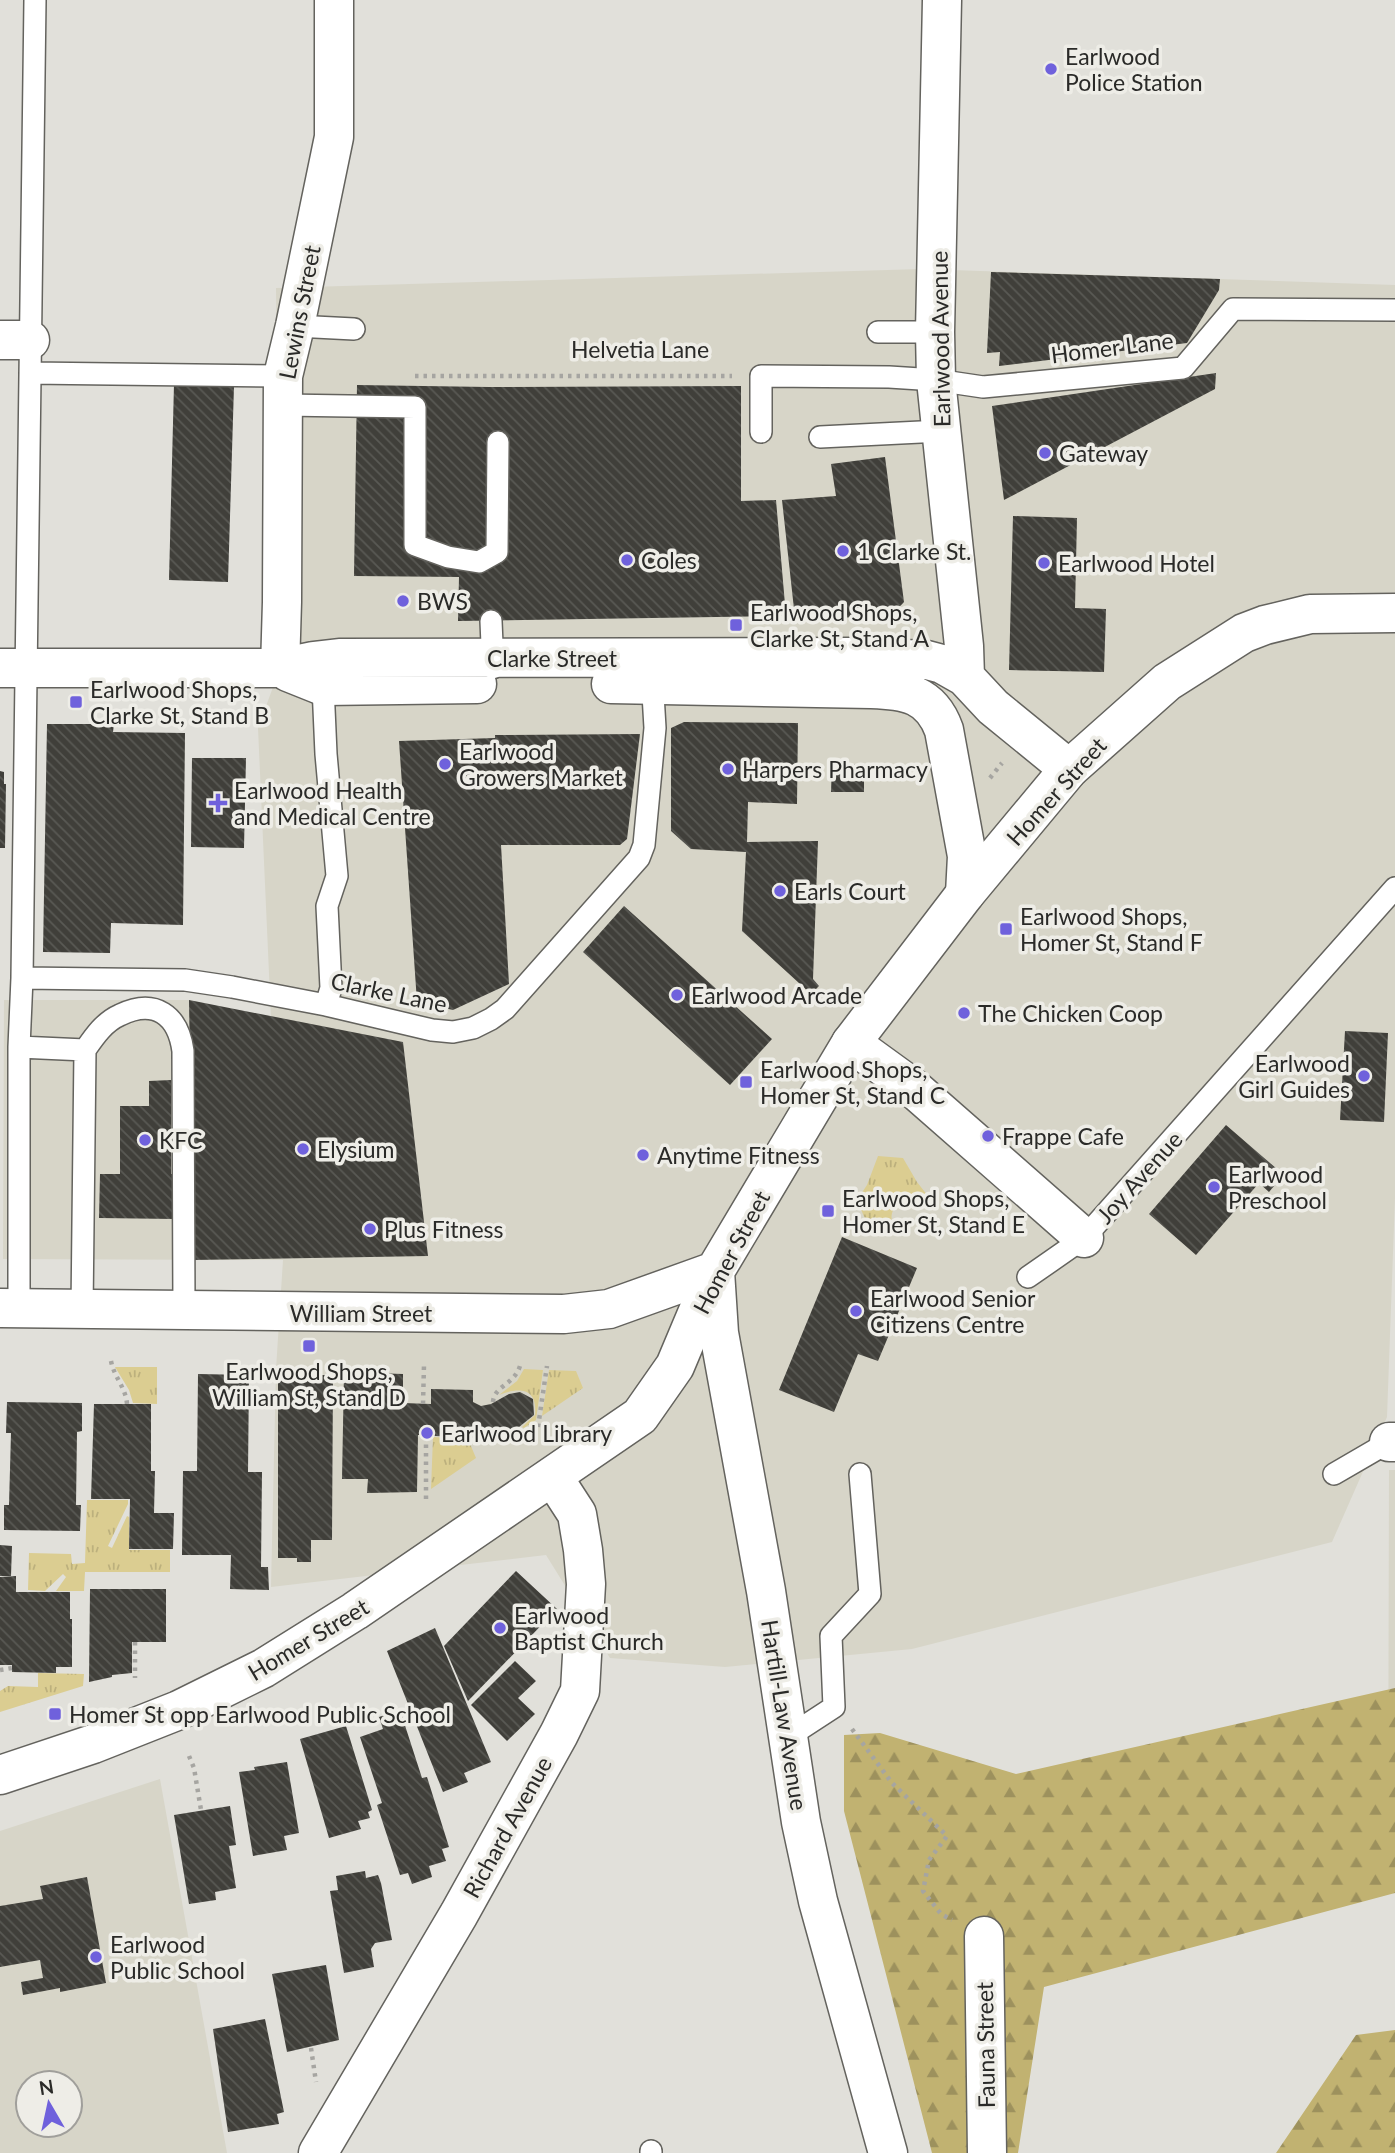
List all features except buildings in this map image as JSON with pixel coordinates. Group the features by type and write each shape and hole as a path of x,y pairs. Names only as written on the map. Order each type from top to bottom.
{"street":[{"name":"Lewins Street","path":"305,672 282,588 283,391 334,138 334,0"},
{"name":"Earlwood Avenue","path":"942,0 936,380 965,677"},
{"name":"Homer Street","path":"0,1775 93,1744 179,1710 264,1668 355,1611 640,1416 676,1366 715,1271 851,1043 965,894 1069,769 1167,682 1244,633 1310,614 1395,613"},
{"name":"Clarke Street","path":"13,668 305,672 492,654 651,671 821,673 927,660 942,664 965,677 993,706 1069,769"},
{"name":"Clarke Street","path":"821,673 911,693 926,702 939,716 947,745 967,856 965,894"},
{"name":"Joy Avenue","path":"851,1043 913,1088 1084,1238"},
{"name":"William Street","path":"10,1309 577,1313 621,1305 715,1271"},
{"name":"Hartill-Law Avenue","path":"715,1271 719,1333 766,1591 801,1822 818,1901 888,2153"},
{"name":"Richard Avenue","path":"318,2153 465,1902 559,1734 580,1691 586,1584 583,1550 577,1514 553,1477"},
{"name":"Fauna Street","path":"984,1936 987,2153"}],"lane":[{"path":"10,1309 22,978 13,668 20,351 35,0"},
{"name":"Homer Lane","path":"936,380 983,387 1183,368 1233,309 1395,310"},
{"path":"296,326 354,329"},
{"path":"878,332 935,332"},
{"path":"20,351 283,391 415,407 415,545 448,557 479,562 497,552 498,442"},
{"path":"761,432 761,376 936,380"},
{"path":"820,437 942,431"},
{"name":"Clarke Lane","path":"22,978 185,980 326,1005 432,1030 453,1032 473,1028 505,1009 639,858 644,845 655,728 651,671"},
{"path":"305,672 326,754 337,876 327,906 331,988 326,1005"},
{"name":"Joy Avenue","path":"1084,1238 1395,888"},
{"path":"82,1310 85,1050 100,1029 119,1015 138,1009 158,1011 172,1019 181,1032 184,1311"},
{"path":"19,1047 85,1050"},
{"path":"1028,1277 1084,1238"},
{"path":"1334,1474 1392,1442"},
{"path":"788,1737 834,1707 831,1636 870,1594 860,1474"}],"path":[{"name":"Helvetia Lane","path":"413,376 761,376"},
{"path":"111,1361 127,1395 127,1404"},
{"path":"317,1364 317,1375"},
{"path":"424,1365 424,1404"},
{"path":"493,1402 496,1392 517,1376 520,1366"},
{"path":"538,1427 547,1366"},
{"path":"426,1436 426,1502"},
{"path":"135,1642 135,1678"},
{"path":"0,1670 12,1668"},
{"path":"834,1707 871,1752 892,1783 947,1836 929,1860 923,1891 941,1914 984,1936"},
{"path":"189,1756 194,1768 201,1811"},
{"path":"311,2048 317,2094"}],"shaded area":[{"path":"921,269 1395,285 1395,1198 1387,1417 1332,1542 912,1649 725,1667 610,1658 546,1555 271,1587 276,1369 283,1260 3,1259 4,1000 189,1000 271,1018 258,728 280,668 276,288"},
{"path":"1389,1470 1395,1470 1395,1866 1388,1866"},
{"name":"Earlwood Public School","path":"160,1779 227,2153 0,2153 0,1831"}],"green space":[{"path":"878,1156 903,1158 928,1196 919,1203 916,1200 897,1206 892,1212 892,1223 898,1226 886,1234 868,1226 857,1200 867,1185"},
{"path":"115,1367 157,1367 157,1404 133,1403 129,1390"},
{"path":"524,1369 543,1370 536,1420 524,1428 522,1427 535,1415 530,1394 513,1391 499,1395 517,1381"},
{"path":"549,1370 576,1371 583,1388 542,1416"},
{"path":"433,1437 468,1439 476,1458 431,1489"},
{"path":"87,1500 128,1500 108,1546 112,1548 127,1516 129,1550 170,1550 170,1572 85,1572 84,1591 56,1591 66,1577 63,1574 45,1591 28,1590 29,1553 71,1554 72,1564 85,1563"},
{"path":"38,1673 84,1674 83,1686 0,1712 0,1691 8,1686 38,1687"},
{"path":"1395,1688 1395,1893 1044,1987 1018,2153 932,2153 844,1811 844,1735 880,1733 1016,1774"},
{"path":"1395,2030 1395,2153 1276,2153 1356,2035"}],"place":[{"name":"Earlwood Police Station","path":"1051,69"},
{"name":"Gateway","path":"1045,453"},
{"name":"1 Clarke St.","path":"843,551"},
{"name":"Coles","path":"627,560"},
{"name":"Earlwood Hotel","path":"1044,563"},
{"name":"BWS","path":"403,601"},
{"name":"Earlwood Shops, Clarke St, Stand A","path":"736,625"},
{"name":"Earlwood Shops, Clarke St, Stand B","path":"76,702"},
{"name":"Earlwood Growers Market","path":"445,764"},
{"name":"Harpers Pharmacy","path":"728,769"},
{"name":"Earlwood Health and Medical Centre","path":"218,803"},
{"name":"Earls Court","path":"780,891"},
{"name":"Earlwood Shops, Homer St, Stand F","path":"1006,929"},
{"name":"Earlwood Arcade","path":"677,995"},
{"name":"The Chicken Coop","path":"964,1013"},
{"name":"Earlwood Girl Guides","path":"1364,1076"},
{"name":"Earlwood Shops, Homer St, Stand C","path":"746,1082"},
{"name":"Frappe Cafe","path":"988,1136"},
{"name":"KFC","path":"145,1140"},
{"name":"Elysium","path":"303,1149"},
{"name":"Anytime Fitness","path":"643,1155"},
{"name":"Earlwood Preschool","path":"1214,1187"},
{"name":"Earlwood Shops, Homer St, Stand E","path":"828,1211"},
{"name":"Plus Fitness","path":"370,1229"},
{"name":"Earlwood Senior Citizens Centre","path":"856,1311"},
{"name":"Earlwood Shops, William St, Stand D","path":"309,1346"},
{"name":"Earlwood Library","path":"427,1433"},
{"name":"Earlwood Baptist Church","path":"500,1628"},
{"name":"Homer St opp Earlwood Public School","path":"55,1714"},
{"name":"Earlwood Public School","path":"96,1957"}]}
